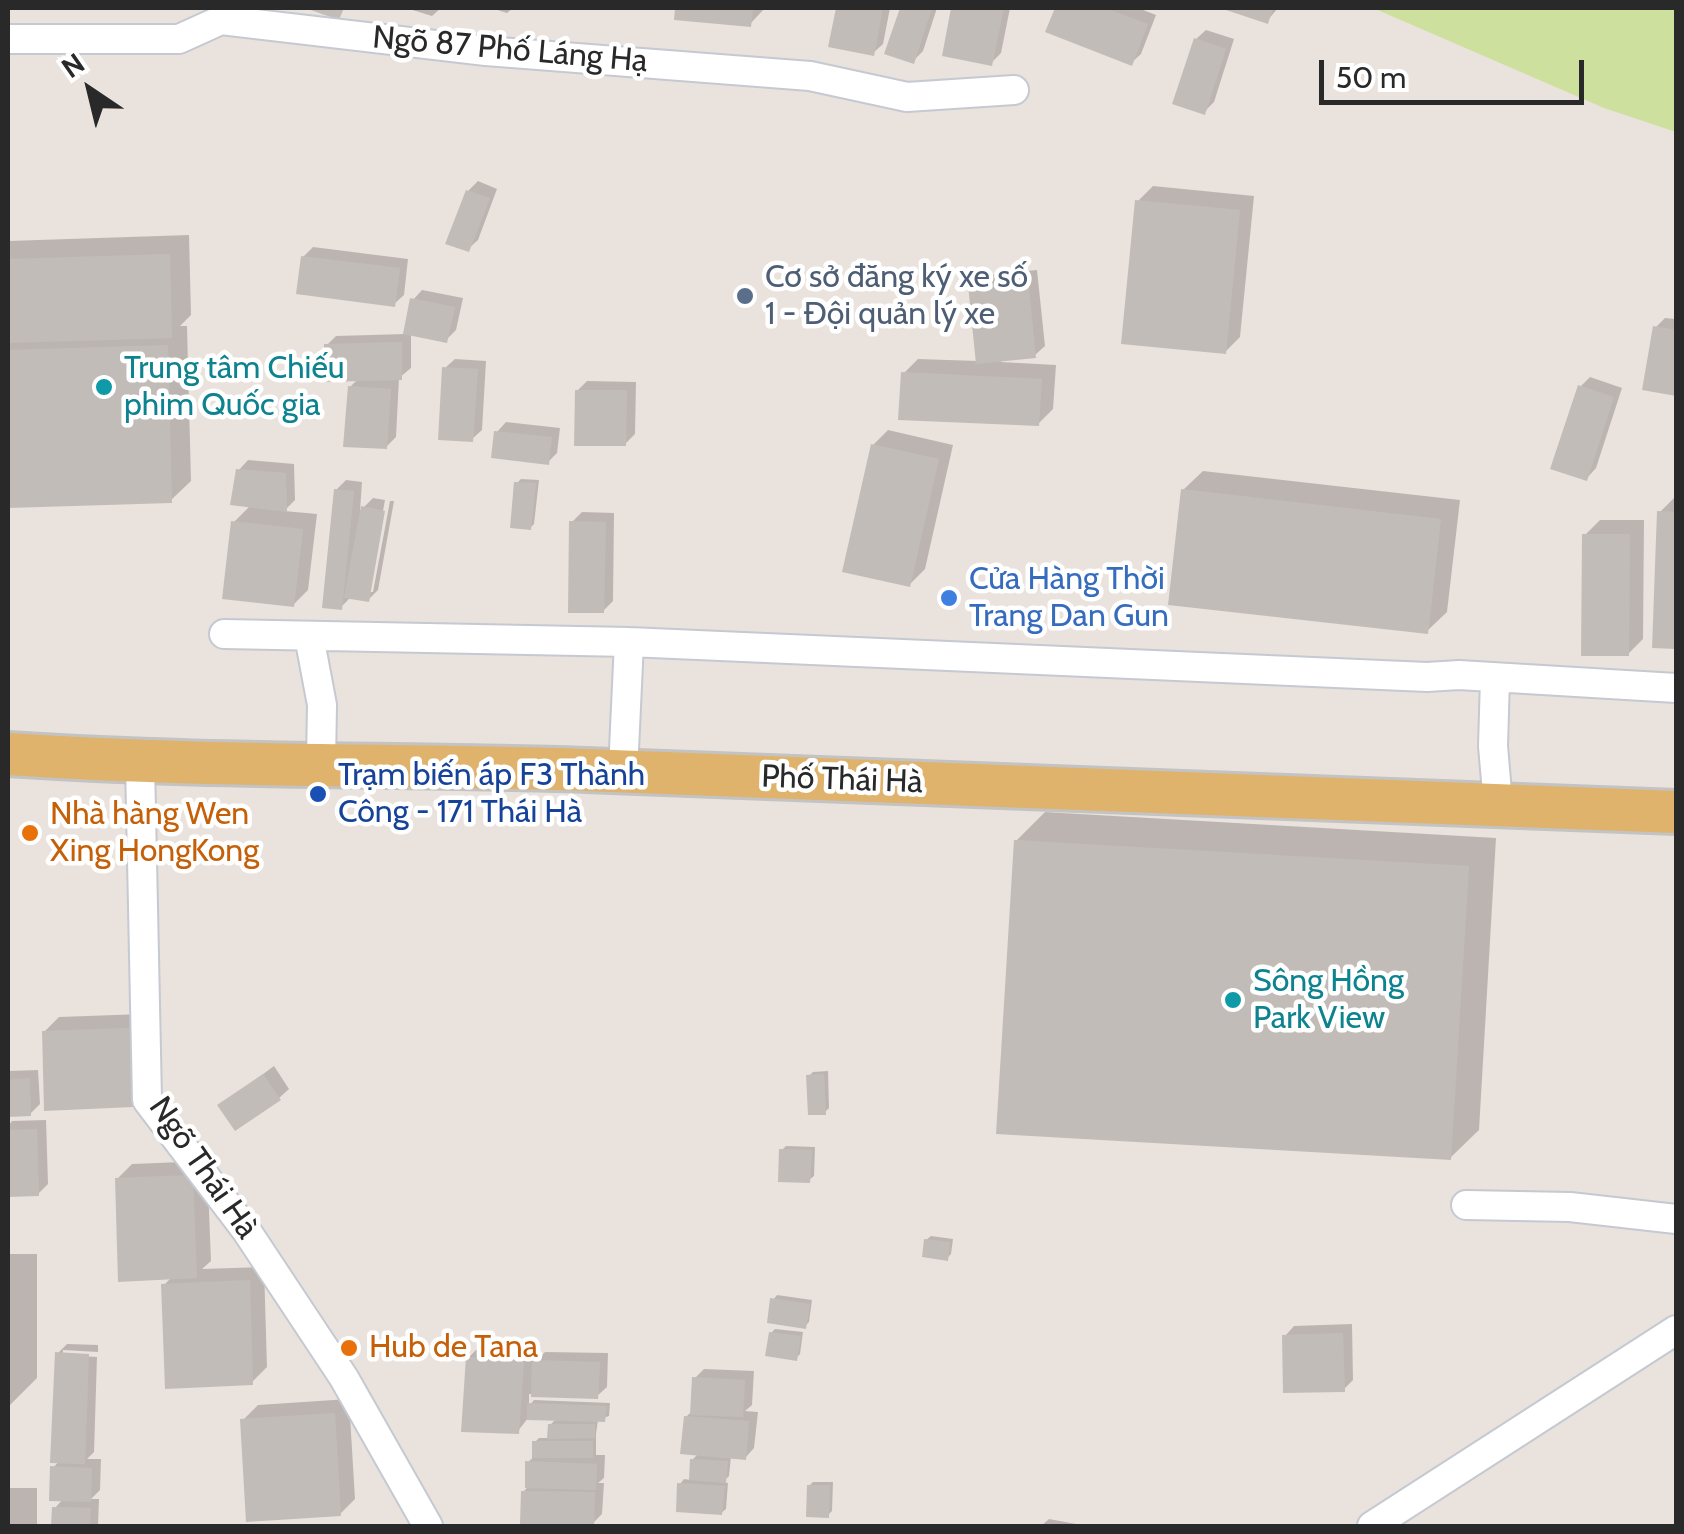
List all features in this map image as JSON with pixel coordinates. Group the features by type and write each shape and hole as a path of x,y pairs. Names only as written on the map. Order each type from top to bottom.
{"main road":[{"name":"Phố Thái Hà","path":"8,754 140,763 322,762 623,771 1676,812"}],"street":[{"name":"Ngõ 87 Phố Láng Hạ","path":"8,39 178,38 221,20 471,50 810,76 907,97 1014,90"},
{"path":"224,634 629,642 1407,676 1460,675 1676,688"},
{"path":"309,636 322,704 322,762"},
{"path":"623,771 629,642"},
{"path":"1495,679 1493,746 1498,804"},
{"name":"Ngõ Thái Hà","path":"140,763 148,1100 246,1230 334,1362 428,1526"},
{"path":"1466,1206 1570,1206 1676,1219"},
{"path":"1372,1526 1676,1330"}],"green space":[{"path":"1373,8 1676,8 1676,132 1604,108"}],"building":[{"path":"305,8 344,8 339,20"},
{"path":"675,8 753,8 751,27 674,20"},
{"path":"836,8 883,8 874,56 828,47"},
{"path":"900,8 932,8 914,64 884,54"},
{"path":"951,8 1004,8 992,66 942,56"},
{"path":"1055,8 1105,8 1148,24 1132,66 1045,32"},
{"path":"1220,8 1273,8 1268,24"},
{"path":"1194,38 1226,49 1205,115 1172,104"},
{"path":"466,190 490,198 469,252 445,244"},
{"path":"1135,200 1240,210 1226,354 1121,344"},
{"path":"170,254 172,338 8,343 8,259"},
{"path":"301,256 400,268 395,307 296,294"},
{"path":"1028,279 1036,358 976,364 968,285"},
{"path":"410,298 455,307 447,343 403,334"},
{"path":"1653,326 1676,330 1676,396 1642,390"},
{"path":"402,342 402,380 324,382 324,344"},
{"path":"168,345 172,503 8,508 8,350"},
{"path":"442,367 478,369 473,442 438,440"},
{"path":"901,372 1042,379 1039,426 898,420"},
{"path":"1578,385 1614,397 1587,481 1550,469"},
{"path":"348,386 391,389 387,449 343,447"},
{"path":"575,390 627,390 626,446 574,446"},
{"path":"494,431 552,437 549,465 491,458"},
{"path":"871,444 939,459 910,587 842,572"},
{"path":"236,469 286,473 287,512 230,505"},
{"path":"514,482 536,483 531,530 510,528"},
{"path":"334,489 354,491 342,610 322,608"},
{"path":"1181,489 1441,519 1428,634 1168,605"},
{"path":"361,506 385,511 369,602 344,598"},
{"path":"1657,511 1676,512 1676,649 1652,648"},
{"path":"231,521 303,529 294,607 222,599"},
{"path":"569,521 606,522 604,613 568,613"},
{"path":"1582,534 1630,534 1629,656 1581,656"},
{"name":"Sông Hồng Park View","path":"1014,840 1469,866 1451,1160 996,1134"},
{"path":"129,1028 133,1107 44,1111 42,1031"},
{"path":"263,1074 281,1100 235,1131 217,1105"},
{"path":"824,1074 826,1115 808,1115 806,1075"},
{"path":"30,1078 31,1116 8,1117 8,1080"},
{"path":"37,1129 39,1196 8,1197 8,1130"},
{"path":"779,1149 812,1150 810,1183 778,1182"},
{"path":"193,1175 197,1278 118,1282 115,1178"},
{"path":"924,1239 950,1242 948,1261 922,1257"},
{"path":"250,1280 253,1385 165,1389 161,1284"},
{"path":"770,1298 810,1304 806,1329 767,1323"},
{"path":"769,1332 801,1336 797,1361 765,1356"},
{"path":"1343,1333 1345,1392 1283,1393 1282,1335"},
{"path":"55,1352 89,1354 85,1464 50,1463"},
{"path":"466,1357 524,1361 519,1434 461,1432"},
{"path":"532,1360 600,1362 598,1399 531,1397"},
{"path":"692,1377 745,1380 743,1417 690,1415"},
{"path":"527,1403 607,1406 605,1422 527,1420"},
{"path":"335,1413 341,1516 246,1522 240,1419"},
{"path":"684,1416 749,1421 746,1460 680,1454"},
{"path":"548,1424 595,1424 595,1438 547,1439"},
{"path":"532,1441 593,1441 593,1458 532,1458"},
{"path":"690,1459 728,1461 726,1483 689,1480"},
{"path":"525,1461 597,1464 596,1490 525,1488"},
{"path":"50,1466 92,1468 91,1502 49,1501"},
{"path":"677,1483 725,1486 722,1515 676,1512"},
{"path":"807,1485 830,1485 829,1518 806,1517"},
{"path":"521,1491 595,1492 594,1526 520,1524"},
{"path":"52,1507 91,1508 90,1526 51,1526"}],"place":[{"name":"Cơ sở đăng ký xe số 1 - Đội quản lý xe","path":"745,296"},
{"name":"Trung tâm Chiếu phim Quốc gia","path":"104,387"},
{"name":"Cửa Hàng Thời Trang Dan Gun","path":"949,598"},
{"name":"Trạm biến áp F3 Thành Công - 171 Thái Hà","path":"318,794"},
{"name":"Nhà hàng Wen Xing HongKong","path":"30,833"},
{"name":"Sông Hồng Park View","path":"1233,1000"},
{"name":"Hub de Tana","path":"349,1348"}]}
